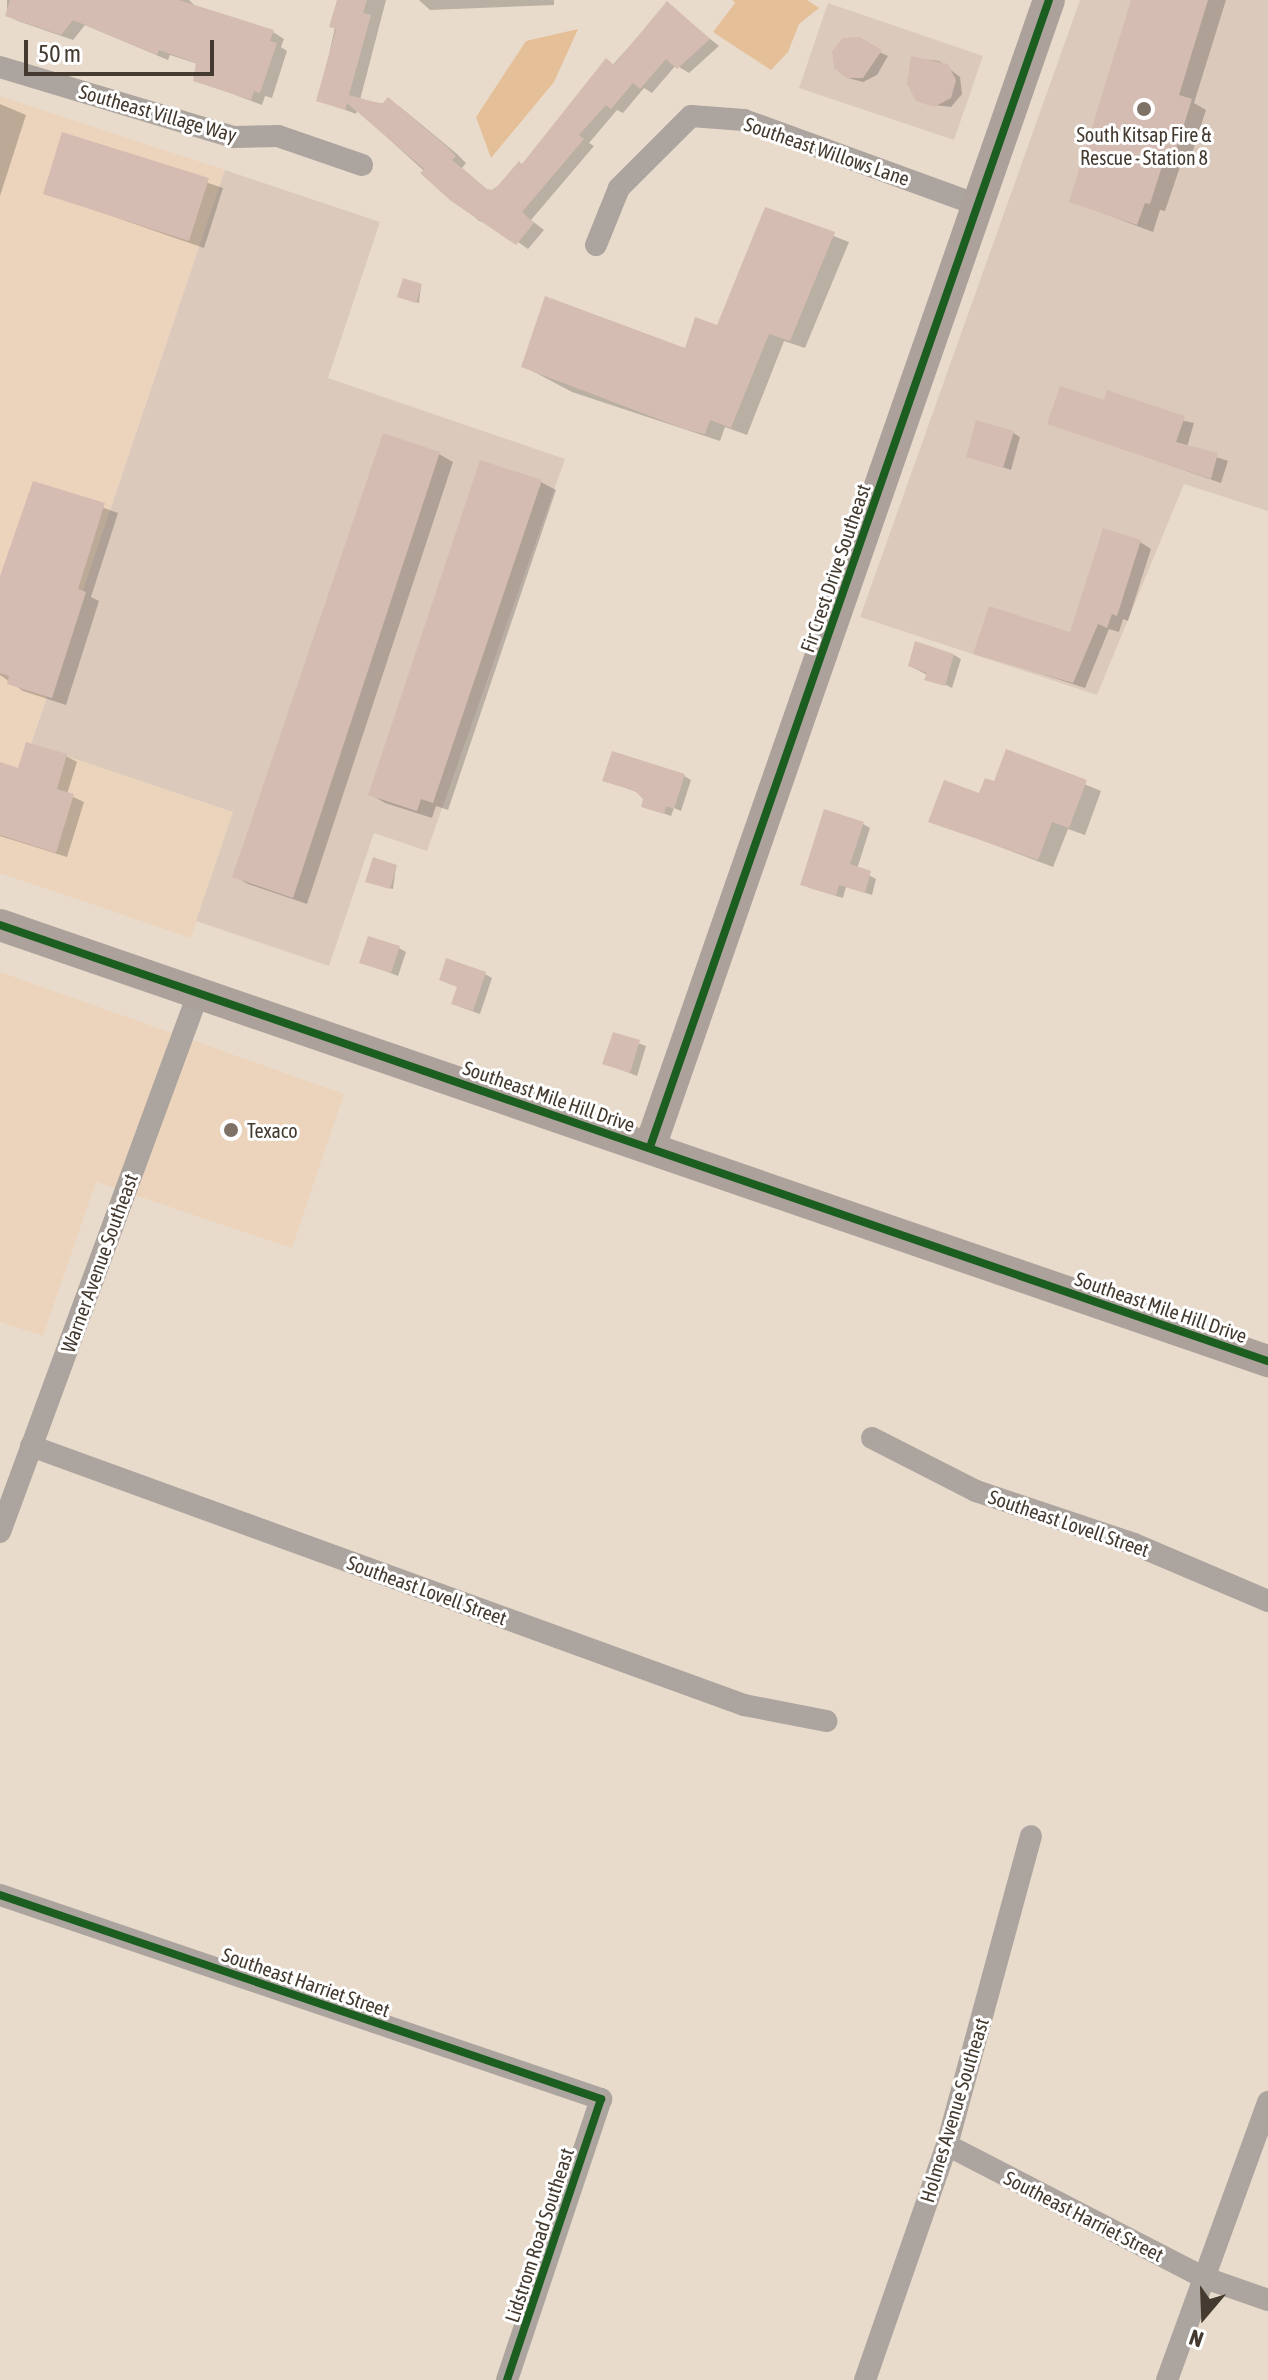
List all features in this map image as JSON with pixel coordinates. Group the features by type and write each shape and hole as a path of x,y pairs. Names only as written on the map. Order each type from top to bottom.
{"main road":[{"name":"Fir Crest Drive Southeast","path":"650,1147 1049,0"},
{"name":"Southeast Mile Hill Drive","path":"0,925 1268,1361"}],"street":[{"name":"Southeast Village Way","path":"0,67 234,137 278,136 362,165"},
{"name":"Southeast Willows Lane","path":"596,245 619,188 691,116 744,120 978,205"},
{"name":"Warner Avenue Southeast","path":"0,1532 198,994"},
{"name":"Southeast Lovell Street","path":"872,1438 976,1491 1134,1544 1268,1601"},
{"name":"Southeast Lovell Street","path":"31,1446 744,1705 826,1721"},
{"name":"Holmes Avenue Southeast","path":"865,2380 947,2145 1031,1836"},
{"name":"Southeast Harriet Street","path":"0,1895 601,2099"},
{"name":"Lidstrom Road Southeast","path":"507,2380 601,2099"},
{"path":"1167,2380 1268,2102"},
{"name":"Southeast Harriet Street","path":"947,2145 1205,2278 1268,2300"}],"shaded area":[{"path":"732,0 807,0 819,8 799,24 788,52 771,70 713,32 735,3"},
{"path":"1080,0 1268,0 1268,511 1184,484 1097,695 860,617"},
{"path":"828,3 983,56 954,140 799,88"},
{"path":"578,29 554,82 491,158 476,117 526,41"},
{"path":"0,96 225,170 31,743 233,812 191,938 0,873"},
{"path":"225,170 380,222 328,378 565,459 427,851 374,833 329,966 196,921 233,812 31,744"},
{"path":"0,972 344,1094 292,1248 96,1182 43,1336 0,1322"}],"building":[{"path":"10,0 179,0 274,30 270,41 277,43 260,93 254,91 251,100 193,81 196,63 159,50 157,55 73,20 61,35 5,16"},
{"path":"337,0 367,0 363,13 371,15 349,95 382,104 388,97 446,146 456,156 452,160 487,189 494,190 519,161 522,164 606,58 614,65 667,1 710,39 677,69 666,59 640,89 633,83 611,109 606,105 579,135 584,139 522,212 534,223 516,245 451,201 420,173 424,169 347,103 345,110 316,101 336,29 329,27"},
{"name":"South Kitsap Fire & Rescue - Station 8","path":"1131,0 1208,0 1179,95 1192,99 1173,159 1165,157 1150,204 1145,203 1137,225 1069,202"},
{"path":"860,37 882,50 863,78 846,78 834,68 832,51 843,38"},
{"path":"911,56 948,64 956,80 951,98 934,107 916,101 907,84"},
{"path":"62,132 209,178 189,241 43,194"},
{"path":"765,207 835,232 790,341 769,334 731,428 710,420 705,434 687,430 521,367 545,296 685,348 695,317 717,325"},
{"path":"403,278 422,284 416,303 397,297"},
{"path":"1060,386 1104,400 1107,390 1185,416 1176,442 1218,453 1211,479 1047,424"},
{"path":"976,420 1014,431 1003,468 966,457"},
{"path":"383,433 440,452 293,898 232,877"},
{"path":"480,460 542,480 433,803 421,799 417,811 368,795"},
{"path":"33,481 105,503 78,589 86,592 52,698 7,684 9,676 0,673 0,576"},
{"path":"1103,528 1141,540 1117,616 1112,614 1107,628 1098,624 1073,683 973,654 989,606 1070,632"},
{"path":"915,641 954,654 945,686 924,680 927,673 908,666"},
{"path":"26,742 67,754 57,789 74,794 56,853 0,835 0,762 18,768"},
{"path":"1006,749 1087,780 1069,828 1052,822 1038,860 928,822 944,780 979,793 985,778 994,781"},
{"path":"612,751 685,774 674,809 666,806 664,814 641,807 643,799 635,791 602,781"},
{"path":"824,809 864,822 850,864 871,871 865,893 839,885 836,896 800,885"},
{"path":"373,857 397,865 390,889 365,882"},
{"path":"368,936 400,946 391,973 359,963"},
{"path":"446,958 486,972 473,1011 451,1004 457,987 439,980"},
{"path":"613,1032 640,1040 630,1073 602,1064"}],"cycle path":[{"path":"650,1147 1049,0"},
{"path":"0,925 1268,1361"},
{"path":"0,1895 601,2099 507,2380"}],"place":[{"name":"South Kitsap Fire & Rescue - Station 8","path":"1144,109"},
{"name":"Texaco","path":"231,1130"}]}
